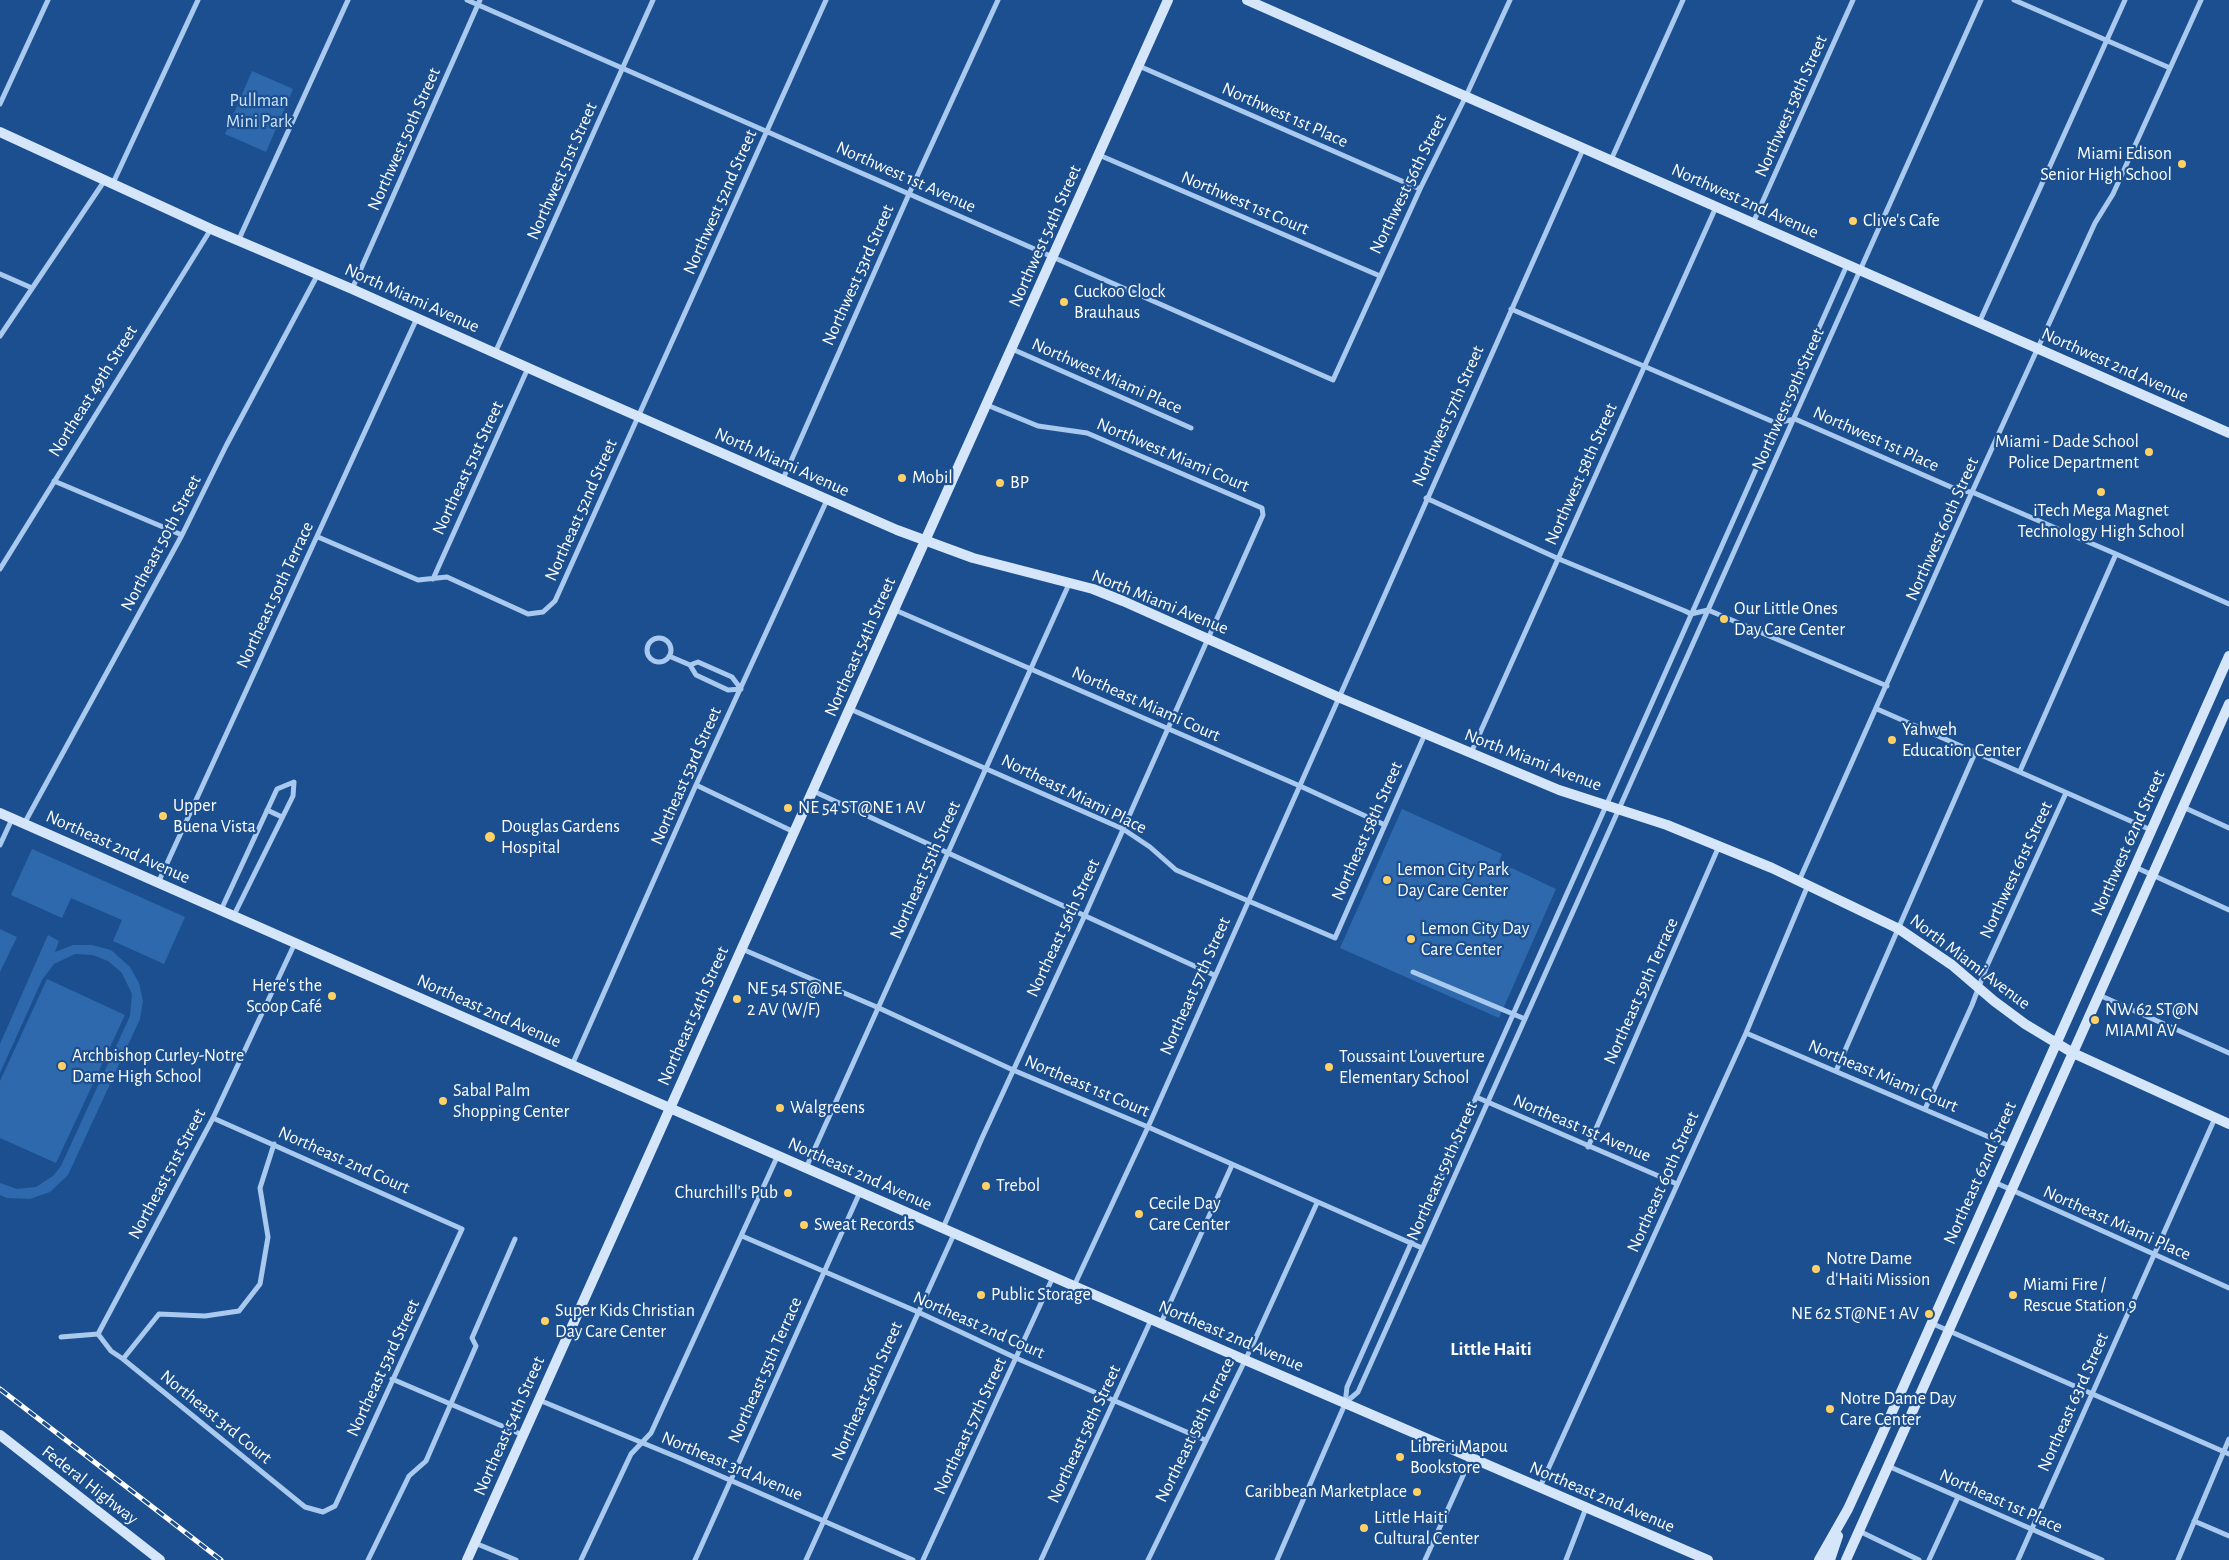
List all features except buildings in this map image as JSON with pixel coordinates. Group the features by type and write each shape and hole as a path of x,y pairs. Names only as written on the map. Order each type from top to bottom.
{"main road":[{"name":"Northwest 54th Street","path":"951,486 1168,0"},
{"name":"Northwest 2nd Avenue","path":"1247,0 1584,147 2229,434"},
{"name":"North Miami Avenue","path":"0,132 211,229 239,239 352,288 495,353 926,542 973,558 1093,589 1470,754 1559,790 1720,845 1898,929 1946,960 2025,1024 2073,1053 2229,1124"},
{"name":"Northeast 54th Street","path":"467,1560 741,948 951,486"},
{"name":"Northwest 62nd Street","path":"2056,1043 2229,656"},
{"name":"Northwest 62nd Street","path":"2073,1053 2183,807 2226,716 2229,704"},
{"name":"Northeast 2nd Avenue","path":"1,815 295,942 1074,1286 1708,1560"},
{"name":"Northeast 62nd Street","path":"1819,1560 1848,1509 2056,1043"},
{"name":"Northeast 62nd Street","path":"1846,1560 2073,1053"},
{"name":"Federal Highway","path":"0,1435 160,1560"},
{"path":"1830,1560 1848,1509"}],"street":[{"path":"0,104 48,0"},
{"path":"0,336 32,288 109,182 198,0"},
{"path":"239,239 348,0"},
{"name":"Northwest 1st Avenue","path":"467,0 479,2 623,68 1334,380"},
{"name":"Northwest 51st Street","path":"495,353 653,0"},
{"name":"Northwest 52nd Street","path":"640,416 826,0"},
{"name":"Northwest 53rd Street","path":"782,480 909,194 998,0"},
{"name":"Northwest 56th Street","path":"1334,380 1420,189 1466,96 1510,0"},
{"path":"1611,160 1683,0"},
{"name":"Northwest 58th Street","path":"1753,223 1853,0"},
{"name":"Northwest 59th Street","path":"1619,809 1981,0"},
{"path":"2014,0 2170,68"},
{"path":"1979,323 2125,0"},
{"name":"Northwest 60th Street","path":"1804,883 1886,686 1972,492 2095,224 2113,194 2201,0"},
{"name":"Northwest 50th Street","path":"352,288 479,2"},
{"name":"Northwest 1st Place","path":"1139,66 1420,189"},
{"name":"Northwest 57th Street","path":"1338,697 1584,147"},
{"name":"Northwest 1st Court","path":"1099,155 1380,276"},
{"name":"Northwest 58th Street","path":"1470,754 1716,206"},
{"name":"Northeast 49th Street","path":"0,569 211,229"},
{"name":"Northwest 59th Street","path":"1606,806 1847,265"},
{"path":"0,274 32,288"},
{"name":"Northeast 50th Street","path":"24,824 182,535 226,446 318,274"},
{"path":"1511,310 1776,423"},
{"name":"Northeast 50th Terrace","path":"158,883 417,318"},
{"name":"Northwest Miami Place","path":"1012,349 1191,428"},
{"name":"Northeast 51st Street","path":"432,579 529,368"},
{"name":"Northwest Miami Court","path":"987,405 1038,426 1088,433 1262,508 1263,515 1208,639"},
{"name":"Northeast 52nd Street","path":"432,579 447,577 528,614 543,612 555,601 640,416"},
{"name":"Northwest 1st Place","path":"1776,423 1795,418 1960,491 1972,492 2229,604"},
{"path":"54,480 182,535"},
{"path":"1426,498 1558,559 1691,614 1708,610 1886,686"},
{"name":"Northeast 53rd Street","path":"572,1065 696,785 828,500"},
{"path":"318,537 418,580 432,579"},
{"path":"2020,772 2116,554"},
{"name":"Northeast 55th Street","path":"806,1168 1070,584"},
{"name":"Northeast Miami Court","path":"895,610 1300,786 1385,825"},
{"path":"660,638 665,640 669,645 669,656 662,662 653,660 647,653 650,643 660,638"},
{"name":"Northeast 56th Street","path":"943,1228 1208,639"},
{"path":"669,656 690,665 696,675 728,690 741,689"},
{"path":"690,665 698,662 732,677 741,689"},
{"name":"Northeast 57th Street","path":"1074,1286 1148,1127 1338,697"},
{"name":"Northeast Miami Place","path":"850,709 1123,829 1150,847 1176,870 1335,938"},
{"path":"1877,709 2151,830"},
{"name":"Northeast 58th Street","path":"1335,938 1425,734"},
{"path":"1836,1071 1975,753"},
{"path":"221,910 277,789 294,782 293,796 234,916"},
{"path":"696,785 794,832"},
{"path":"813,791 1214,975"},
{"name":"Northwest 61st Street","path":"1925,1109 2066,793"},
{"name":"Northeast 59th Street","path":"1277,1560 1345,1404 1346,1387 1606,806"},
{"path":"2183,807 2229,828"},
{"name":"Northeast 59th Street","path":"1345,1404 1358,1392 1619,809"},
{"path":"267,810 282,817"},
{"path":"0,845 12,819"},
{"name":"Northeast 59th Terrace","path":"1588,1147 1720,845"},
{"path":"2135,867 2229,910"},
{"name":"Northeast 60th Street","path":"1539,1488 1746,1033 1804,883"},
{"name":"Northeast 51st Street","path":"98,1334 213,1118 295,942"},
{"name":"Northeast 1st Court","path":"741,948 879,1008 1013,1070 1148,1127 1422,1248"},
{"path":"1414,972 1525,1019"},
{"path":"2099,995 2229,1053"},
{"name":"Northeast Miami Court","path":"1746,1033 2010,1146"},
{"name":"Northeast 1st Avenue","path":"1476,1097 1677,1184"},
{"name":"Northeast 2nd Court","path":"213,1118 462,1229"},
{"name":"Northeast 63rd Street","path":"2018,1560 2215,1118"},
{"path":"123,1358 159,1314 205,1316 239,1311 260,1284 268,1237 260,1188 274,1144"},
{"path":"581,1560 631,1454 640,1442 651,1434 778,1156"},
{"name":"Northeast 58th Street","path":"1041,1560 1114,1399 1156,1321 1232,1165"},
{"name":"Northeast Miami Place","path":"1994,1182 2229,1288"},
{"name":"Northeast 55th Terrace","path":"695,1560 860,1192"},
{"name":"Northeast 58th Terrace","path":"1148,1560 1245,1359 1317,1203"},
{"name":"Northeast 53rd Street","path":"323,1512 335,1506 462,1229"},
{"name":"Northeast 56th Street","path":"806,1560 954,1233"},
{"name":"Northeast 2nd Court","path":"742,1236 1205,1440"},
{"path":"368,1560 409,1476 426,1461 476,1346 472,1338 515,1238"},
{"name":"Northeast 57th Street","path":"923,1560 1054,1277"},
{"path":"1931,1323 2226,1453"},
{"path":"62,1337 98,1334"},
{"name":"Northeast 3rd Court","path":"98,1334 111,1351 123,1358 305,1507 323,1512"},
{"path":"392,1379 523,1435"},
{"name":"Northeast 3rd Avenue","path":"539,1400 913,1560"},
{"path":"2178,1560 2226,1453 2229,1439"},
{"path":"1425,1560 1471,1458"},
{"name":"Northeast 1st Place","path":"1888,1466 2102,1560"},
{"path":"1929,1560 1958,1497"},
{"path":"1566,1560 1586,1508"},
{"path":"2194,1521 2229,1536"},
{"path":"1859,1530 1919,1560"},
{"path":"475,1543 516,1560"}],"green space":[{"name":"Pullman Mini Park","path":"252,71 293,89 266,152 225,134"},
{"path":"1402,809 1502,854 1499,862 1556,889 1499,1018 1340,948"},
{"path":"32,849 185,917 164,964 113,941 122,920 71,898 62,918 11,895"},
{"path":"0,929 17,937 0,972"},
{"path":"48,935 59,941 55,952 73,945 92,945 111,950 130,967 139,983 143,1001 140,1019 68,1175 50,1192 30,1199 7,1198 0,1195 0,1183 17,1189 36,1187 53,1176 61,1166 130,1016 132,994 122,973 108,961 93,955 75,954 54,964 42,980 0,1073 0,1044"},
{"path":"47,979 125,1015 56,1163 0,1138 0,1081"}],"railway":[{"path":"0,1389 221,1560"}],"place":[{"name":"Miami Edison Senior High School","path":"2182,164"},
{"name":"Clive's Cafe","path":"1853,221"},
{"name":"Cuckoo Clock Brauhaus","path":"1064,302"},
{"name":"Miami - Dade School Police Department","path":"2149,452"},
{"name":"Mobil","path":"902,478"},
{"name":"BP","path":"1000,483"},
{"name":"iTech Mega Magnet Technology High School","path":"2101,492"},
{"name":"Our Little Ones Day Care Center","path":"1724,619"},
{"name":"Yahweh Education Center","path":"1892,740"},
{"name":"NE 54 ST@NE 1 AV","path":"788,808"},
{"name":"Upper Buena Vista","path":"163,816"},
{"name":"Douglas Gardens Hospital","path":"490,837"},
{"name":"Lemon City Park Day Care Center","path":"1387,880"},
{"name":"Lemon City Day Care Center","path":"1411,939"},
{"name":"Here's the Scoop Café","path":"332,996"},
{"name":"NE 54 ST@NE 2 AV (W/F)","path":"737,999"},
{"name":"NW 62 ST@N MIAMI AV","path":"2095,1020"},
{"name":"Archbishop Curley-Notre Dame High School","path":"62,1066"},
{"name":"Toussaint L'ouverture Elementary School","path":"1329,1067"},
{"name":"Sabal Palm Shopping Center","path":"443,1101"},
{"name":"Walgreens","path":"780,1108"},
{"name":"Trebol","path":"986,1186"},
{"name":"Churchill's Pub","path":"788,1193"},
{"name":"Cecile Day Care Center","path":"1139,1214"},
{"name":"Sweat Records","path":"804,1225"},
{"name":"Notre Dame d'Haiti Mission","path":"1816,1269"},
{"name":"Public Storage","path":"981,1295"},
{"name":"Miami Fire / Rescue Station 9","path":"2013,1295"},
{"name":"NE 62 ST@NE 1 AV","path":"1929,1314"},
{"name":"Super Kids Christian Day Care Center","path":"545,1321"},
{"name":"Notre Dame Day Care Center","path":"1830,1409"},
{"name":"Libreri Mapou Bookstore","path":"1400,1457"},
{"name":"Caribbean Marketplace","path":"1417,1492"},
{"name":"Little Haiti Cultural Center","path":"1364,1528"}],"district":[{"name":"Little Haiti","path":"1491,1349"}]}
